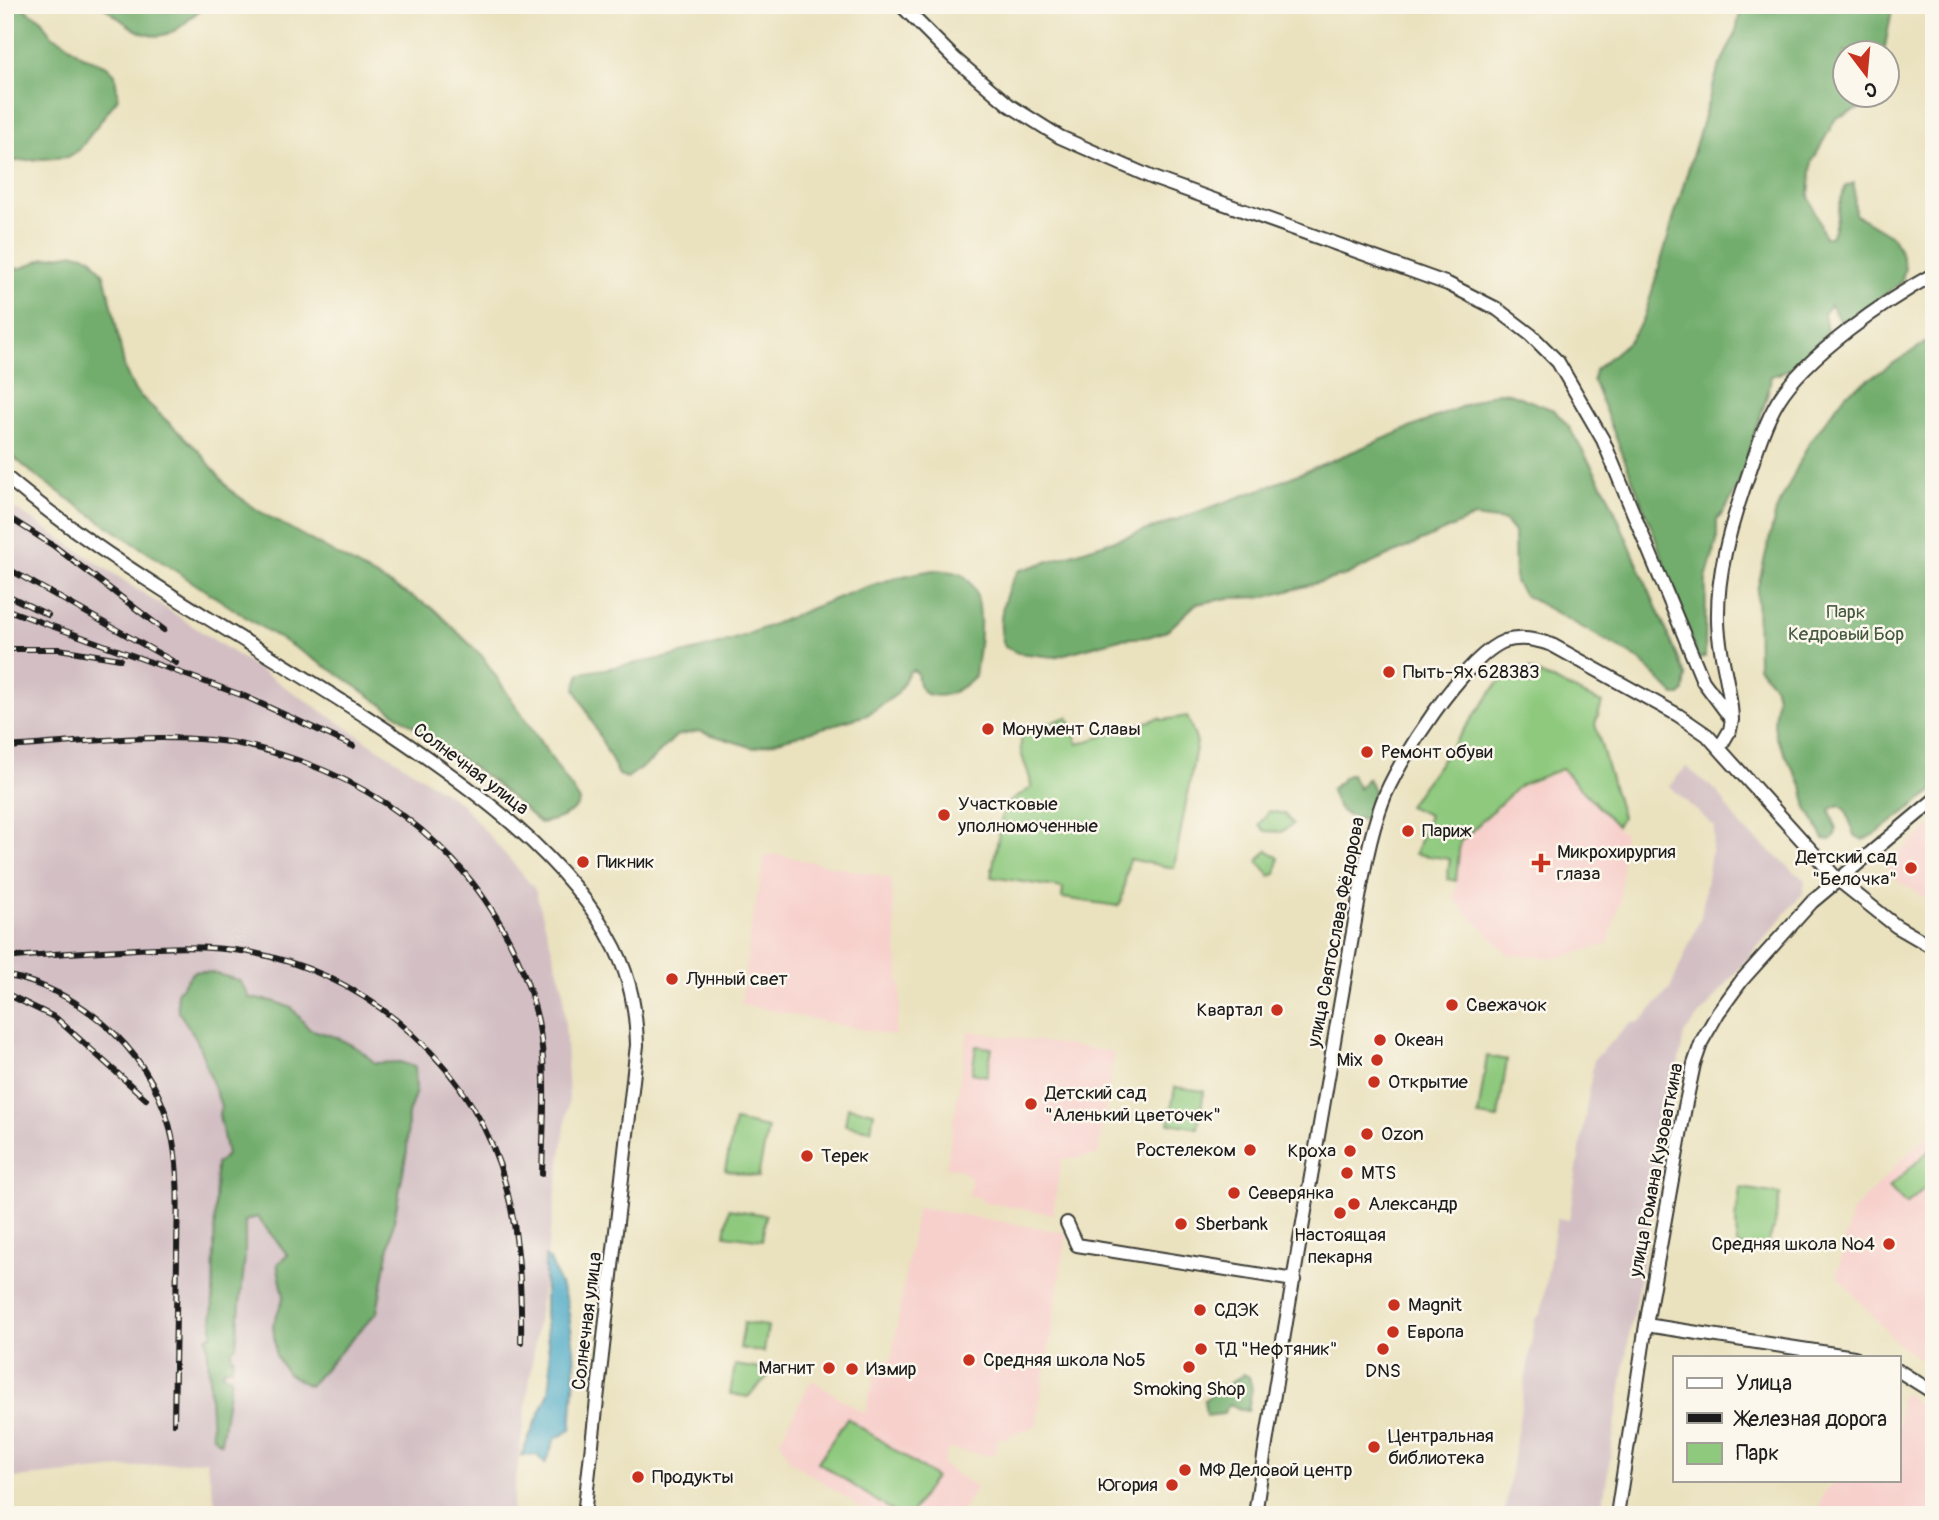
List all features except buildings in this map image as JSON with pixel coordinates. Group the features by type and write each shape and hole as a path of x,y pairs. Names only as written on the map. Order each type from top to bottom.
{"street":[{"path":"901,5 954,58 1009,105 1060,137 1153,178 1448,284 1497,309 1531,335 1558,362 1603,440 1703,681 1732,720"},
{"path":"1720,747 1730,730 1732,720 1719,643 1719,581 1730,527 1767,423 1779,400 1799,373 1871,315 1934,274"},
{"name":"Солнечная улица","path":"5,476 65,523 169,592 313,681 476,793 506,818 559,871 615,946 631,986 636,1014 637,1045 584,1515"},
{"name":"улица Святослава Фёдорова","path":"1255,1515 1341,998 1376,821 1383,799 1413,744 1467,672 1490,649 1505,641 1522,638 1539,640 1678,715 1720,747 1837,879 1896,926 1934,948"},
{"name":"улица Романа Кузоваткина","path":"1617,1515 1646,1325 1690,1079 1698,1050 1718,1013 1742,980 1801,913 1837,879 1934,800"},
{"path":"1067,1223 1077,1245 1294,1280"},
{"path":"1646,1325 1848,1356"},
{"path":"1900,1372 1934,1393"}],"shaded area":[{"path":"5,502 461,803 535,889 563,988 569,1098 511,1515 218,1515 206,1460 5,1479"},
{"path":"1686,767 1718,792 1741,827 1805,880 1803,893 1684,1034 1630,1331 1601,1515 1504,1515 1535,1319 1541,1313 1557,1218 1569,1220 1594,1059 1631,1023 1640,1022 1670,989 1701,917 1715,827 1669,786"},
{"name":"Микрохирургия глаза","path":"1563,771 1621,832 1624,832 1620,902 1608,944 1560,958 1509,955 1454,900 1461,843 1520,787"},
{"name":"Детский сад \"Белочка\"","path":"1934,824 1934,903 1890,876 1888,861"},
{"path":"773,854 891,878 901,1000 894,1036 741,1004 751,927 765,857"},
{"name":"Детский сад \"Аленький цветочек\"","path":"968,1031 1114,1052 1098,1155 1061,1160 1053,1214 982,1202 979,1197 969,1196 971,1178 957,1168 946,1167"},
{"name":"Средняя школа №4","path":"1934,1131 1934,1356 1926,1362 1902,1348 1837,1276 1852,1212 1911,1150"},
{"name":"Средняя школа №5","path":"917,1207 1067,1233 1036,1426 1008,1439 997,1438 994,1456 948,1449 942,1465 977,1487 959,1515 873,1515 790,1461 780,1440 812,1380 865,1414 878,1359 891,1361"},
{"path":"1905,1392 1934,1420 1934,1515 1818,1515 1821,1497 1833,1482 1900,1482 1900,1399"}],"green space":[{"path":"5,5 22,5 28,12 40,18 51,35 82,56 107,66 115,74 118,98 79,150 68,157 5,162"},
{"path":"101,5 209,5 183,25 160,36 130,27"},
{"path":"1742,5 1893,5 1887,38 1830,38 1830,108 1861,108 1836,118 1812,162 1809,196 1825,237 1831,237 1843,193 1846,186 1854,183 1855,214 1893,237 1905,268 1901,283 1846,322 1839,319 1830,305 1824,313 1827,332 1822,339 1795,365 1771,376 1767,397 1741,477 1725,510 1717,520 1717,541 1706,579 1705,657 1698,658 1651,526 1593,380 1595,370 1630,340 1644,318 1718,69 1735,35"},
{"path":"75,253 91,257 104,275 125,370 135,391 199,451 230,490 259,511 434,609 482,656 580,801 573,810 557,819 540,823 491,780 341,676 253,622 103,523 36,476 5,450 5,269 22,268 45,258"},
{"name":"Парк Кедровый Бор","path":"1934,337 1934,790 1876,834 1863,840 1854,835 1846,810 1839,805 1830,810 1836,829 1835,837 1824,839 1807,808 1802,786 1776,737 1774,724 1777,697 1774,685 1758,667 1757,590 1776,511 1809,443 1846,394"},
{"path":"1497,392 1509,393 1554,410 1569,427 1607,493 1686,676 1684,691 1680,695 1674,695 1639,659 1524,595 1515,582 1514,532 1505,521 1474,517 1346,575 1266,597 1229,598 1196,604 1167,631 1148,637 1120,639 1054,657 1018,653 1005,647 1001,628 1002,608 1018,571 1156,527 1267,487"},
{"path":"934,570 962,575 976,593 979,607 980,637 975,676 964,686 945,695 924,693 917,673 913,670 909,672 897,694 867,715 754,748 699,731 676,736 651,761 627,778 619,775 575,688 580,673 698,650 761,629 858,590"},
{"path":"1529,669 1602,703 1595,724 1622,817 1617,826 1562,769 1520,785 1460,842 1456,881 1447,879 1450,859 1415,854 1429,815 1408,806 1498,683 1511,674"},
{"path":"1187,716 1197,742 1174,868 1129,859 1121,903 1117,906 1062,898 1063,888 991,877 1004,805 1031,788 1021,747 1024,731 1068,717 1078,744 1159,718 1163,720"},
{"path":"1351,774 1359,789 1368,778 1374,790 1366,820 1342,812 1331,790"},
{"path":"1269,811 1285,814 1293,824 1281,832 1265,831 1259,825"},
{"path":"1267,850 1279,858 1276,874 1270,876 1258,861"},
{"path":"194,971 215,973 240,981 250,998 273,1001 292,1008 309,1029 336,1037 359,1049 375,1063 400,1062 415,1067 416,1091 408,1114 407,1151 377,1312 309,1386 287,1373 276,1356 273,1325 284,1296 277,1264 288,1255 257,1217 245,1221 245,1256 236,1346 232,1349 231,1357 234,1358 231,1368 224,1368 222,1374 231,1377 221,1443 212,1435 207,1337 212,1335 216,1164 227,1155 219,1114 221,1106 196,1038 178,1011 177,992"},
{"path":"976,1046 992,1048 987,1076 972,1073"},
{"path":"1487,1056 1507,1060 1498,1119 1478,1116"},
{"path":"1175,1087 1204,1091 1198,1128 1169,1123"},
{"path":"848,1107 874,1112 871,1130 845,1125"},
{"path":"735,1121 768,1128 758,1177 725,1170"},
{"path":"1930,1150 1934,1155 1934,1179 1906,1205 1889,1187"},
{"path":"1740,1188 1780,1194 1775,1223 1765,1252 1737,1245 1736,1219"},
{"path":"729,1209 766,1215 762,1240 725,1235"},
{"path":"744,1323 768,1326 764,1352 740,1349"},
{"path":"735,1365 773,1371 748,1397 730,1394"},
{"path":"1244,1374 1249,1377 1252,1388 1248,1411 1230,1404 1223,1414 1206,1416 1204,1400"},
{"path":"847,1418 935,1477 910,1515 898,1515 818,1462"}],"water":[{"path":"545,1256 550,1260 567,1302 575,1373 571,1430 555,1439 545,1464 537,1455 521,1456 549,1392 551,1374 545,1314"}],"railway":[{"path":"5,515 54,546 164,630"},
{"path":"5,567 176,663"},
{"path":"5,594 48,615"},
{"path":"5,609 244,696 353,746"},
{"path":"5,649 59,649 120,659"},
{"path":"5,747 160,738 211,740 246,745 303,762 346,780 385,803 421,830 454,861 482,896 506,934 525,976 538,1021 543,1059 542,1174"},
{"path":"5,958 169,947 249,952 308,969 345,986 380,1007 432,1053 461,1089 483,1126 499,1164 511,1205 517,1249 521,1342"},
{"path":"5,975 64,996 114,1033 135,1056 152,1082 165,1111 173,1141 177,1185 174,1423"},
{"path":"5,993 56,1018 146,1099"}],"place":[{"name":"Пыть-Ях 628383","path":"1389,672"},
{"name":"Монумент Славы","path":"988,729"},
{"name":"Ремонт обуви","path":"1367,752"},
{"name":"Участковые уполномоченные","path":"944,815"},
{"name":"Париж","path":"1408,831"},
{"name":"Пикник","path":"583,862"},
{"name":"Микрохирургия глаза","path":"1541,863"},
{"name":"Детский сад \"Белочка\"","path":"1911,868"},
{"name":"Лунный свет","path":"672,979"},
{"name":"Свежачок","path":"1452,1005"},
{"name":"Квартал","path":"1277,1010"},
{"name":"Океан","path":"1380,1040"},
{"name":"Mix","path":"1377,1060"},
{"name":"Открытие","path":"1374,1082"},
{"name":"Детский сад \"Аленький цветочек\"","path":"1031,1104"},
{"name":"Ozon","path":"1367,1134"},
{"name":"Ростелеком","path":"1250,1150"},
{"name":"Кроха","path":"1350,1151"},
{"name":"Терек","path":"807,1156"},
{"name":"MTS","path":"1347,1173"},
{"name":"Северянка","path":"1234,1193"},
{"name":"Александр","path":"1354,1204"},
{"name":"Настоящая пекарня","path":"1340,1213"},
{"name":"Sberbank","path":"1181,1224"},
{"name":"Средняя школа №4","path":"1889,1244"},
{"name":"Magnit","path":"1394,1305"},
{"name":"СДЭК","path":"1200,1310"},
{"name":"Европа","path":"1393,1332"},
{"name":"ТД \"Нефтяник\"","path":"1201,1349"},
{"name":"DNS","path":"1383,1349"},
{"name":"Средняя школа №5","path":"969,1360"},
{"name":"Smoking Shop","path":"1189,1367"},
{"name":"Магнит","path":"829,1368"},
{"name":"Измир","path":"852,1369"},
{"name":"Центральная библиотека","path":"1374,1447"},
{"name":"МФ Деловой центр","path":"1185,1470"},
{"name":"Продукты","path":"638,1477"},
{"name":"Югория","path":"1172,1485"}]}
